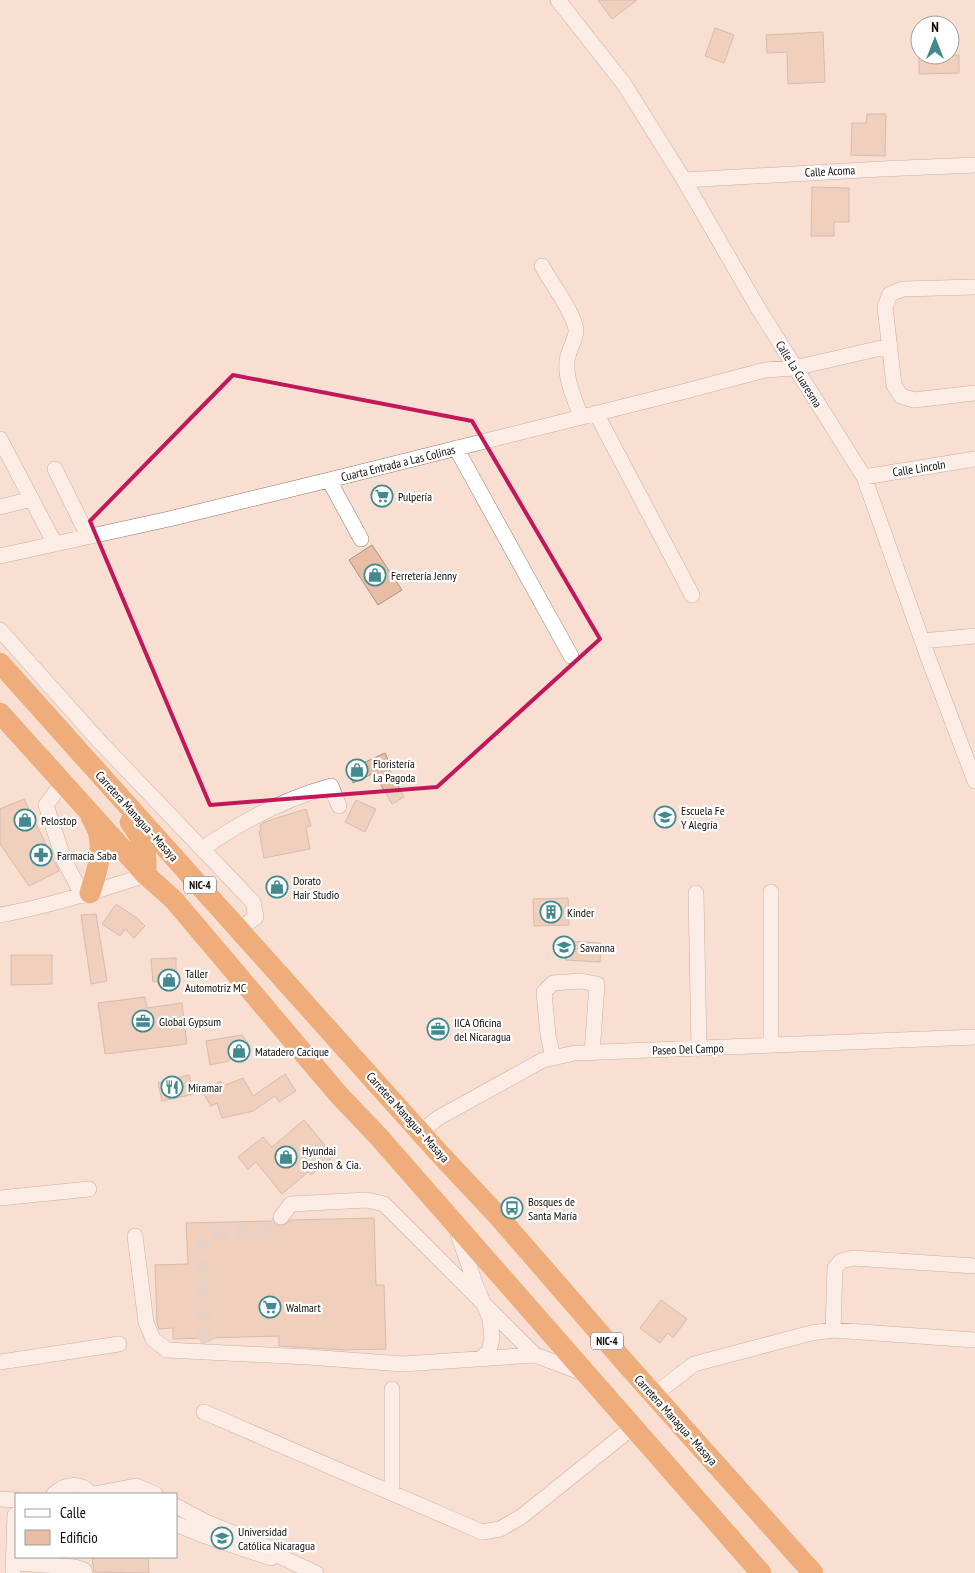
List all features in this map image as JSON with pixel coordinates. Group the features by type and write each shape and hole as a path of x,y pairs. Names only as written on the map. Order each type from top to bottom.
{"highway":[{"name":"Carretera Managua - Masaya","path":"0,663 420,1132 498,1216 813,1573"},
{"name":"NIC-4","path":"0,713 146,875 174,900 338,1094 378,1136 762,1573"},
{"path":"92,767 105,789 138,833 147,852 146,875 169,876 194,890 224,921 239,928"},
{"path":"85,806 98,831 100,848 98,870 87,895"},
{"path":"338,1094 356,1100 366,1098 370,1095 371,1090 368,1073"},
{"path":"378,1136 376,1121 378,1112 384,1108 400,1109"}],"street":[{"name":"Calle La Cuaresma","path":"558,0 624,84 684,180 794,368 864,477 922,641 975,780"},
{"name":"Calle Acoma","path":"684,180 881,168 975,165"},
{"path":"542,266 573,319 575,326 576,332 568,352 567,367 568,377 581,417"},
{"path":"975,287 903,289 890,294 885,307 894,385 901,396 914,400 975,393"},
{"name":"Cuarta Entrada a Las Colinas","path":"0,556 329,480 765,370 794,368 890,346"},
{"path":"596,413 692,595"},
{"path":"0,439 55,544"},
{"path":"456,448 571,656"},
{"name":"Calle Lincoln","path":"864,477 975,459"},
{"path":"55,469 88,536"},
{"path":"329,480 361,539"},
{"path":"0,507 32,499"},
{"path":"0,630 100,742 253,902 256,917 239,928"},
{"path":"922,641 975,636"},
{"path":"63,782 46,805 64,860 87,895"},
{"path":"202,849 252,817 308,792 331,786 339,806"},
{"path":"0,915 87,895 146,875"},
{"path":"770,892 771,1045"},
{"path":"696,893 699,1048"},
{"path":"553,1058 548,1034 544,992 553,983 581,981 597,984 592,1052"},
{"name":"Paseo Del Campo","path":"420,1132 438,1118 543,1060 575,1053 975,1037"},
{"path":"0,1198 89,1189"},
{"path":"281,1217 291,1204 367,1200 384,1204 535,1355"},
{"path":"455,1223 490,1320 492,1339 489,1351 480,1359"},
{"path":"135,1236 146,1322 153,1339 167,1350 403,1364 535,1355 587,1374"},
{"path":"833,1330 835,1268 841,1261 853,1258 975,1266"},
{"path":"654,1395 694,1364 811,1333 833,1330 975,1340"},
{"path":"209,1342 223,1352"},
{"path":"0,1362 119,1344"},
{"path":"392,1390 392,1493"},
{"path":"204,1412 482,1532 500,1529 520,1517 633,1427"},
{"path":"56,1493 71,1485 87,1489 91,1493"},
{"path":"98,1493 136,1486 148,1493"},
{"path":"0,1500 15,1509"},
{"path":"178,1508 206,1529"},
{"path":"0,1515 15,1510"},
{"path":"178,1524 206,1529 239,1541 273,1559 281,1557 316,1573"},
{"path":"15,1539 14,1568 75,1566 84,1570 85,1573"}],"highlighted area":[{"path":"233,375 472,421 600,639 437,787 210,805 90,521"}],"building":[{"path":"598,0 637,0 612,19"},
{"path":"715,28 734,35 724,63 705,56"},
{"path":"823,32 825,82 788,84 787,52 767,53 766,35"},
{"path":"919,65 959,65 959,73 919,74"},
{"path":"867,114 886,114 885,156 851,155 852,123 866,123"},
{"path":"812,187 849,188 849,222 834,222 834,236 811,236"},
{"name":"Ferretería Jenny","path":"372,545 402,590 378,605 349,560"},
{"path":"385,753 391,766 388,767 404,797 392,804 374,773 353,783 348,770"},
{"path":"24,799 59,871 29,886 0,844 0,809"},
{"path":"356,800 376,809 365,832 345,822"},
{"path":"306,809 311,826 306,827 310,849 264,858 259,831 261,830 260,825"},
{"name":"Kinder","path":"568,898 569,925 534,926 533,899"},
{"path":"116,904 137,918 145,926 134,938 125,929 120,936 102,924"},
{"path":"96,914 107,981 91,984 81,915"},
{"path":"566,941 601,943 600,962 565,960"},
{"path":"11,955 52,955 52,984 11,985"},
{"path":"176,958 176,980 153,982 151,959"},
{"name":"Global Gypsum","path":"145,997 147,1008 182,1003 187,1044 105,1054 98,1003"},
{"path":"242,1035 250,1046 245,1055 210,1065 206,1041"},
{"path":"285,1074 296,1091 279,1102 275,1096 253,1111 222,1118 217,1103 211,1106 202,1091 221,1081 223,1086 243,1078 253,1096"},
{"name":"Miramar","path":"189,1075 194,1094 162,1101 158,1083"},
{"name":"Hyundai Deshon & Cia.","path":"304,1120 334,1156 311,1175 308,1172 282,1194 256,1162 248,1169 238,1157 263,1137 272,1147"},
{"name":"Walmart","path":"374,1218 376,1285 384,1285 386,1349 343,1350 279,1346 279,1336 173,1339 173,1328 159,1329 157,1323 155,1265 188,1264 186,1223 273,1221 276,1225 280,1226 285,1225 290,1220"},
{"path":"661,1300 687,1319 673,1338 668,1333 660,1343 640,1328"},
{"path":"92,1558 148,1558 149,1573 94,1572"}],"tunnel":[{"path":"209,1342 203,1331 202,1244 211,1233 274,1231 281,1217"}],"place":[{"name":"Pulpería","path":"382,496"},
{"name":"Ferretería Jenny","path":"375,575"},
{"name":"Floristería La Pagoda","path":"357,770"},
{"name":"Escuela Fe Y Alegría","path":"665,817"},
{"name":"Pelostop","path":"25,820"},
{"name":"Farmacia Saba","path":"41,855"},
{"name":"Dorato Hair Studio","path":"277,887"},
{"name":"Kinder","path":"551,912"},
{"name":"Savanna","path":"564,947"},
{"name":"Taller Automotriz MC","path":"169,980"},
{"name":"Global Gypsum","path":"143,1021"},
{"name":"IICA Oficina del Nicaragua","path":"438,1029"},
{"name":"Matadero Cacique","path":"239,1051"},
{"name":"Miramar","path":"172,1087"},
{"name":"Hyundai Deshon & Cia.","path":"286,1157"},
{"name":"Bosques de Santa María","path":"512,1208"},
{"name":"Walmart","path":"270,1307"},
{"name":"Universidad Católica Nicaragua","path":"222,1538"}]}
